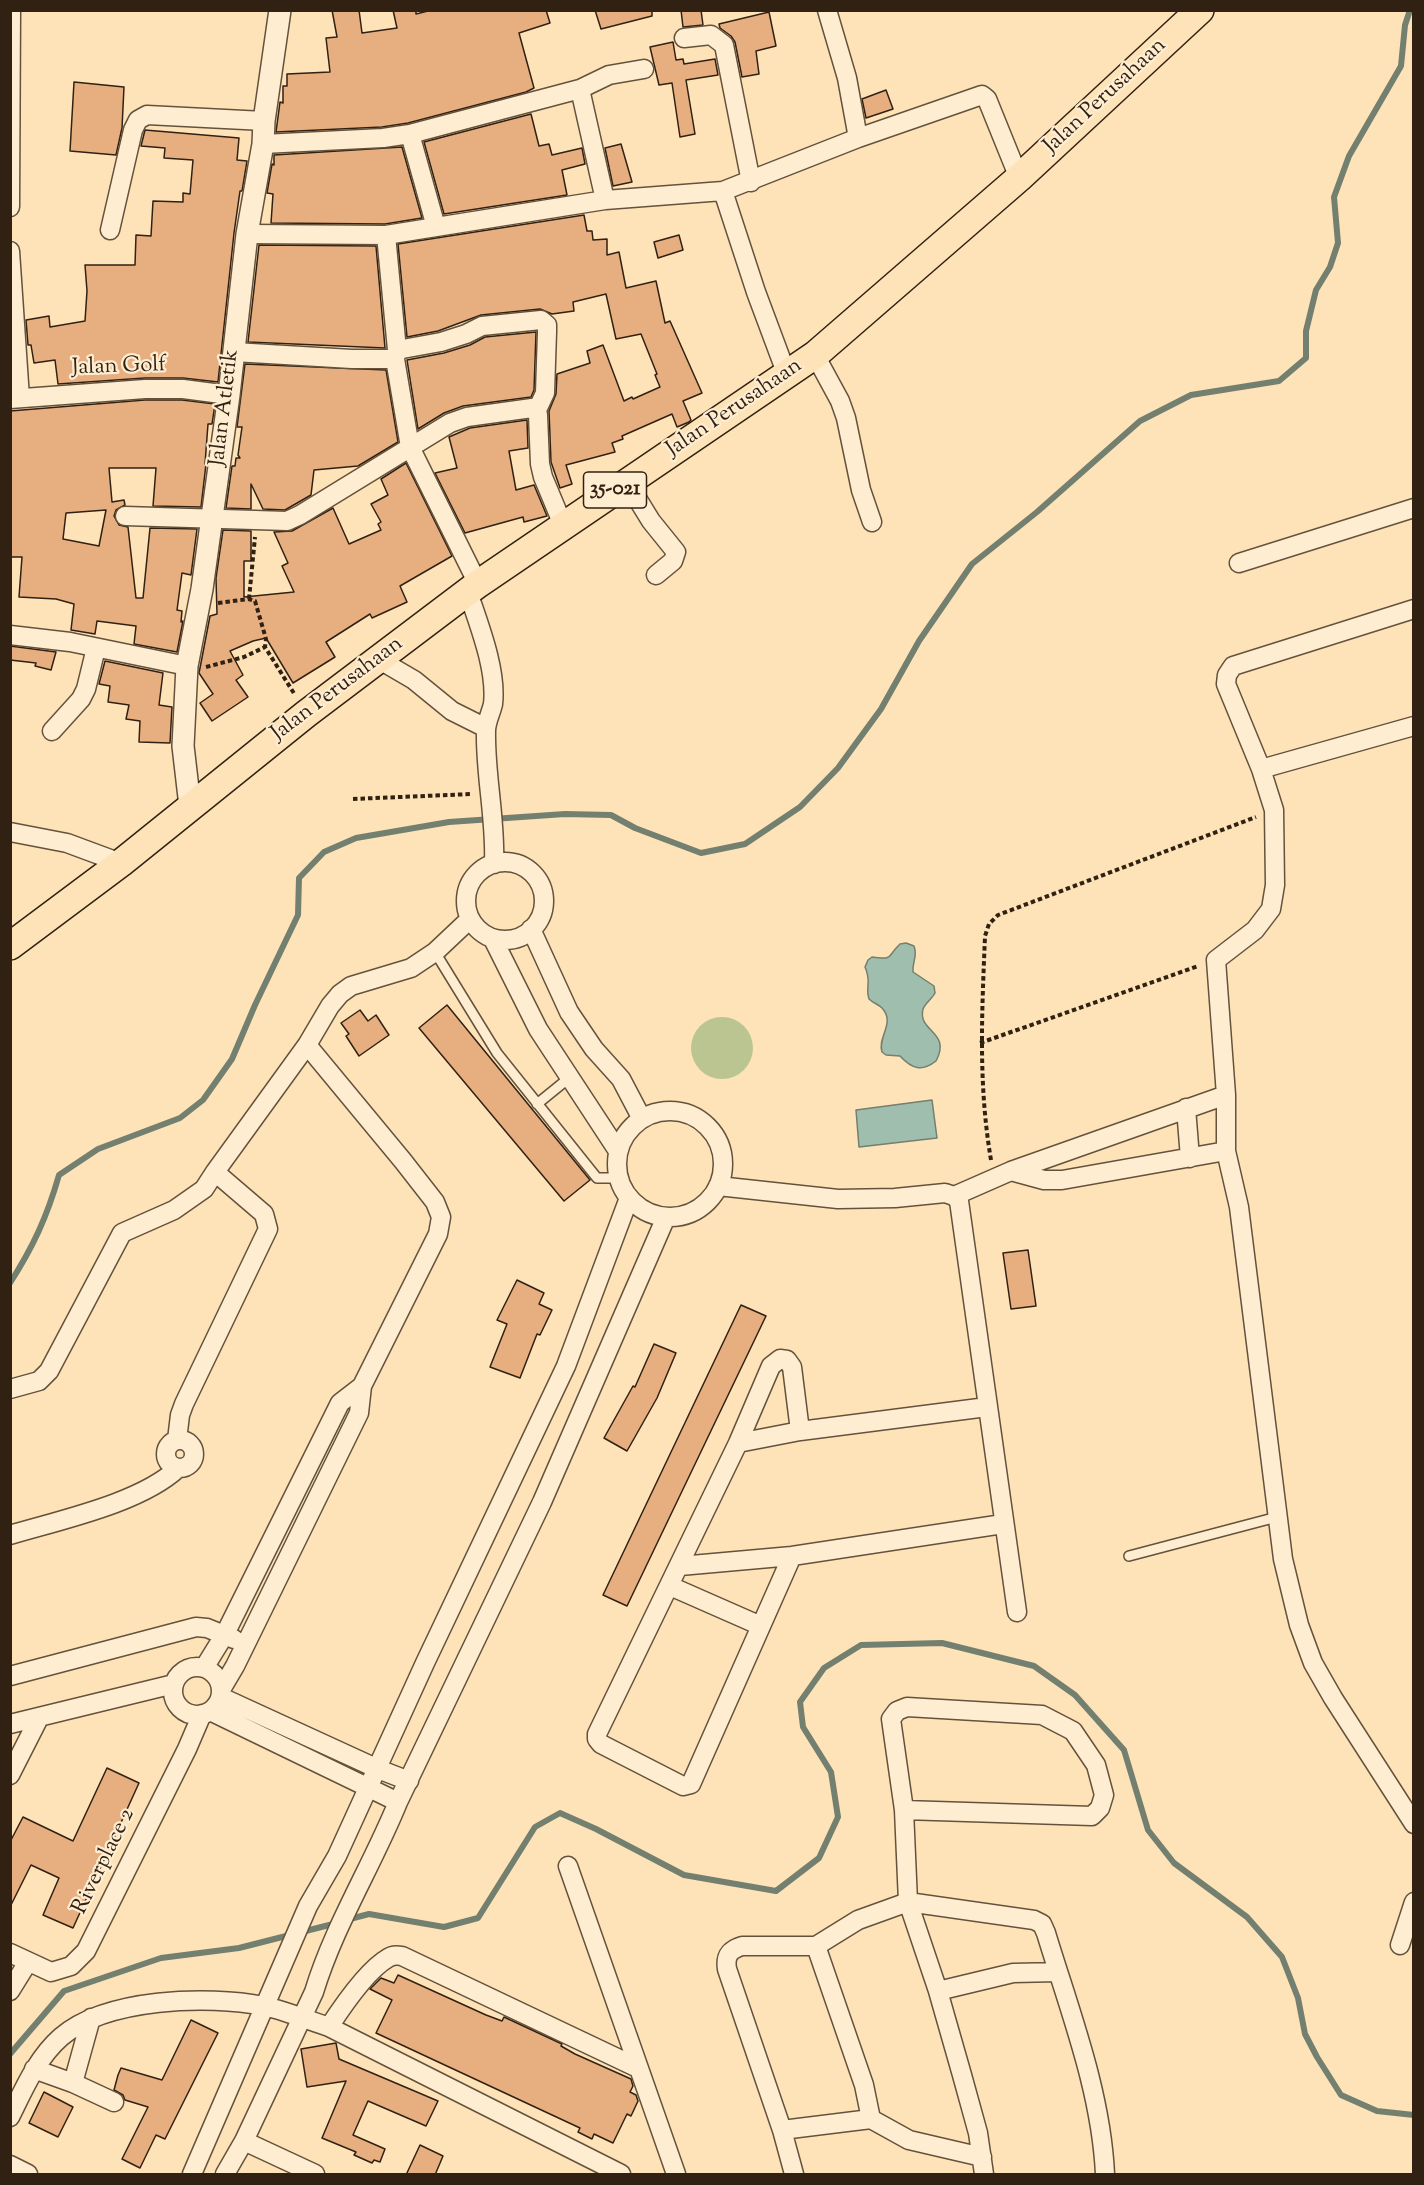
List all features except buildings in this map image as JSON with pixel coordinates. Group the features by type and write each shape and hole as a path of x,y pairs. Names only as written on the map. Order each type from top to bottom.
{"main road":[{"name":"Jalan Perusahaan","path":"10,946 121,863 306,714 473,588 815,355 1019,178 1200,10"}],"street":[{"path":"10,207 11,10"},
{"name":"Jalan Atletik","path":"190,806 183,746 187,669 212,517 248,234 263,144 264,121 280,10"},
{"path":"827,10 847,78 858,138"},
{"path":"684,38 711,35 724,45 751,182"},
{"path":"263,144 383,138 410,134 580,89 603,77 644,69"},
{"path":"580,89 605,200"},
{"path":"248,234 386,236 605,200 723,191 751,182 858,138 975,97 984,96 1019,178"},
{"path":"110,230 133,130 138,120 147,115 264,121"},
{"path":"410,134 436,227"},
{"path":"723,191 756,292 787,375"},
{"path":"386,236 396,355 410,447 473,588 491,669 493,705 486,728 495,844 494,864"},
{"path":"10,251 15,398"},
{"path":"234,352 352,359 396,355 466,334 482,326 541,320 547,325 547,332 545,393 537,410 540,464 563,525"},
{"path":"815,355 840,401 846,418 861,490 872,522"},
{"name":"Jalan Golf","path":"15,398 145,389 183,389 229,394"},
{"path":"125,516 286,521 300,515 457,420 510,411 537,410"},
{"path":"627,482 651,521 676,552 673,561 656,575"},
{"path":"1239,563 1413,508"},
{"path":"1413,609 1233,666 1227,675 1226,684 1262,769 1274,810 1275,885 1271,909 1255,930 1216,960 1226,1095 1226,1151 1239,1207 1283,1559 1299,1625 1313,1663 1413,1824"},
{"path":"10,635 70,642 187,669"},
{"path":"52,731 81,699 86,689 96,648"},
{"path":"378,659 414,680 452,711 486,728"},
{"path":"1262,769 1413,726"},
{"path":"10,832 67,843 121,863"},
{"path":"503,862 522,866 536,878 541,886 542,914 531,929 513,939 493,939 480,931 470,919 466,906 467,893 472,880 482,870 494,864 503,862"},
{"path":"10,1389 39,1381 49,1371 122,1233 174,1210 204,1189 306,1045 330,1006 345,989 411,968 435,952 470,919"},
{"path":"531,929 569,1012 594,1049 621,1079 642,1119"},
{"path":"493,939 538,1029 618,1151"},
{"path":"214,1703 218,1678 212,1672 204,1668 189,1668 177,1677 174,1684 175,1701 179,1708 194,1715 214,1703 359,1413 362,1386 438,1234 440,1224 440,1210 403,1161 306,1045"},
{"path":"718,1186 838,1199 939,1193 954,1196 1011,1171 1226,1095"},
{"path":"1186,1108 1190,1158"},
{"path":"675,1111 696,1118 713,1133 722,1153 718,1186 709,1199 697,1209 682,1215 666,1217 646,1210 629,1198 619,1178 618,1151 624,1138 642,1119 652,1114 675,1111"},
{"path":"1011,1171 1044,1180 1062,1180 1226,1151"},
{"path":"10,1535 88,1512 154,1487 178,1468 169,1464 166,1455 169,1445 177,1440 180,1415 184,1404 268,1229 264,1214 214,1172"},
{"path":"954,1196 961,1205 987,1407 1002,1502 1003,1524 1017,1612"},
{"path":"192,2175 271,1987 308,1906 337,1856 425,1663 566,1366 629,1198"},
{"path":"225,2175 244,2141 302,2018 321,1970 363,1878 381,1845 398,1802 542,1502 666,1217"},
{"path":"792,1556 692,1783 683,1786 603,1746 597,1736 738,1443 771,1366 780,1359 787,1360 792,1367 800,1431"},
{"path":"204,1668 225,1634 340,1403 362,1386"},
{"path":"738,1443 800,1431 987,1407"},
{"path":"680,1566 792,1556 1003,1524"},
{"path":"670,1586 761,1626"},
{"path":"10,1676 196,1627 225,1634 245,1645"},
{"path":"10,1724 174,1684"},
{"path":"214,1703 409,1781"},
{"path":"214,1703 369,1789 398,1802"},
{"name":"Riverplace 2","path":"10,1953 51,1972 71,1966 86,1951 187,1749 214,1703"},
{"path":"782,2130 872,2119 909,2140 983,2166 978,2133 938,1991 908,1902 904,1810 891,1719 897,1711 907,1707 1042,1715 1073,1731 1096,1765 1104,1795 1100,1808 1092,1816 904,1810"},
{"path":"10,1775 39,1718"},
{"path":"568,1866 676,2175"},
{"path":"794,2175 782,2130 727,1969 727,1956 731,1950 742,1947 816,1946 858,1920 908,1902 1038,1921 1047,1933 1084,2055 1095,2101 1105,2175"},
{"path":"1400,1945 1413,1902"},
{"path":"816,1946 864,2085 872,2119"},
{"path":"329,2027 375,1968 387,1958 402,1956 638,2068"},
{"path":"10,1991 28,1962"},
{"path":"938,1991 1013,1973 1058,1972"},
{"path":"10,2117 34,2069 61,2037 91,2019 148,2003 218,2001 264,2006 329,2027 621,2175"},
{"path":"73,2083 91,2019"},
{"path":"34,2069 73,2083 114,2102"},
{"path":"244,2141 315,2175"},
{"path":"10,2165 28,2175"}],"lane":[{"path":"435,952 497,1053 597,1178 619,1178"},
{"path":"537,1104 569,1078"},
{"path":"1129,1556 1277,1517"}],"path":[{"path":"249,599 257,520"},
{"path":"198,606 249,599 255,601 266,639 265,647 306,714"},
{"path":"187,669 243,657 265,647"},
{"path":"353,799 491,795"},
{"path":"994,1179 986,1136 980,1043 986,936 989,924 998,915 1274,810"},
{"path":"980,1043 1216,960"}],"green space":[{"path":"722,1017 734,1019 744,1026 751,1036 753,1048 751,1060 744,1070 734,1077 722,1079 710,1077 700,1070 693,1060 691,1048 693,1036 700,1026 710,1019"}],"shaded area":[{"path":"906,943 914,946 915,950 913,972 934,986 935,993 924,1007 922,1017 937,1037 940,1051 936,1061 922,1068 909,1064 900,1056 886,1055 882,1052 881,1046 887,1025 886,1014 882,1008 869,999 868,995 868,977 865,967 868,960 872,957 887,958 900,944"},
{"path":"932,1100 937,1138 859,1147 856,1110"}],"waterway":[{"path":"10,1283 39,1231 59,1175 98,1149 180,1118 203,1100 232,1059 298,915 299,878 324,852 356,838 449,822 565,814 611,815 635,828 701,853 745,844 800,807 838,768 881,709 919,641 972,564 1037,512 1140,421 1191,395 1279,381 1306,358 1306,331 1316,290 1330,267 1338,243 1334,197 1349,156 1401,66 1405,25 1410,10"},
{"path":"346,1920 369,1914 444,1927 478,1918 535,1827 560,1813 684,1875 776,1891 819,1858 838,1817 831,1772 803,1727 800,1702 824,1668 861,1645 942,1643 1034,1666 1075,1695 1124,1750 1148,1830 1174,1863 1247,1917 1282,1957 1298,1998 1305,2034 1341,2095 1377,2111 1414,2115"},
{"path":"10,2054 64,1991 161,1958 239,1948 337,1923"}]}
